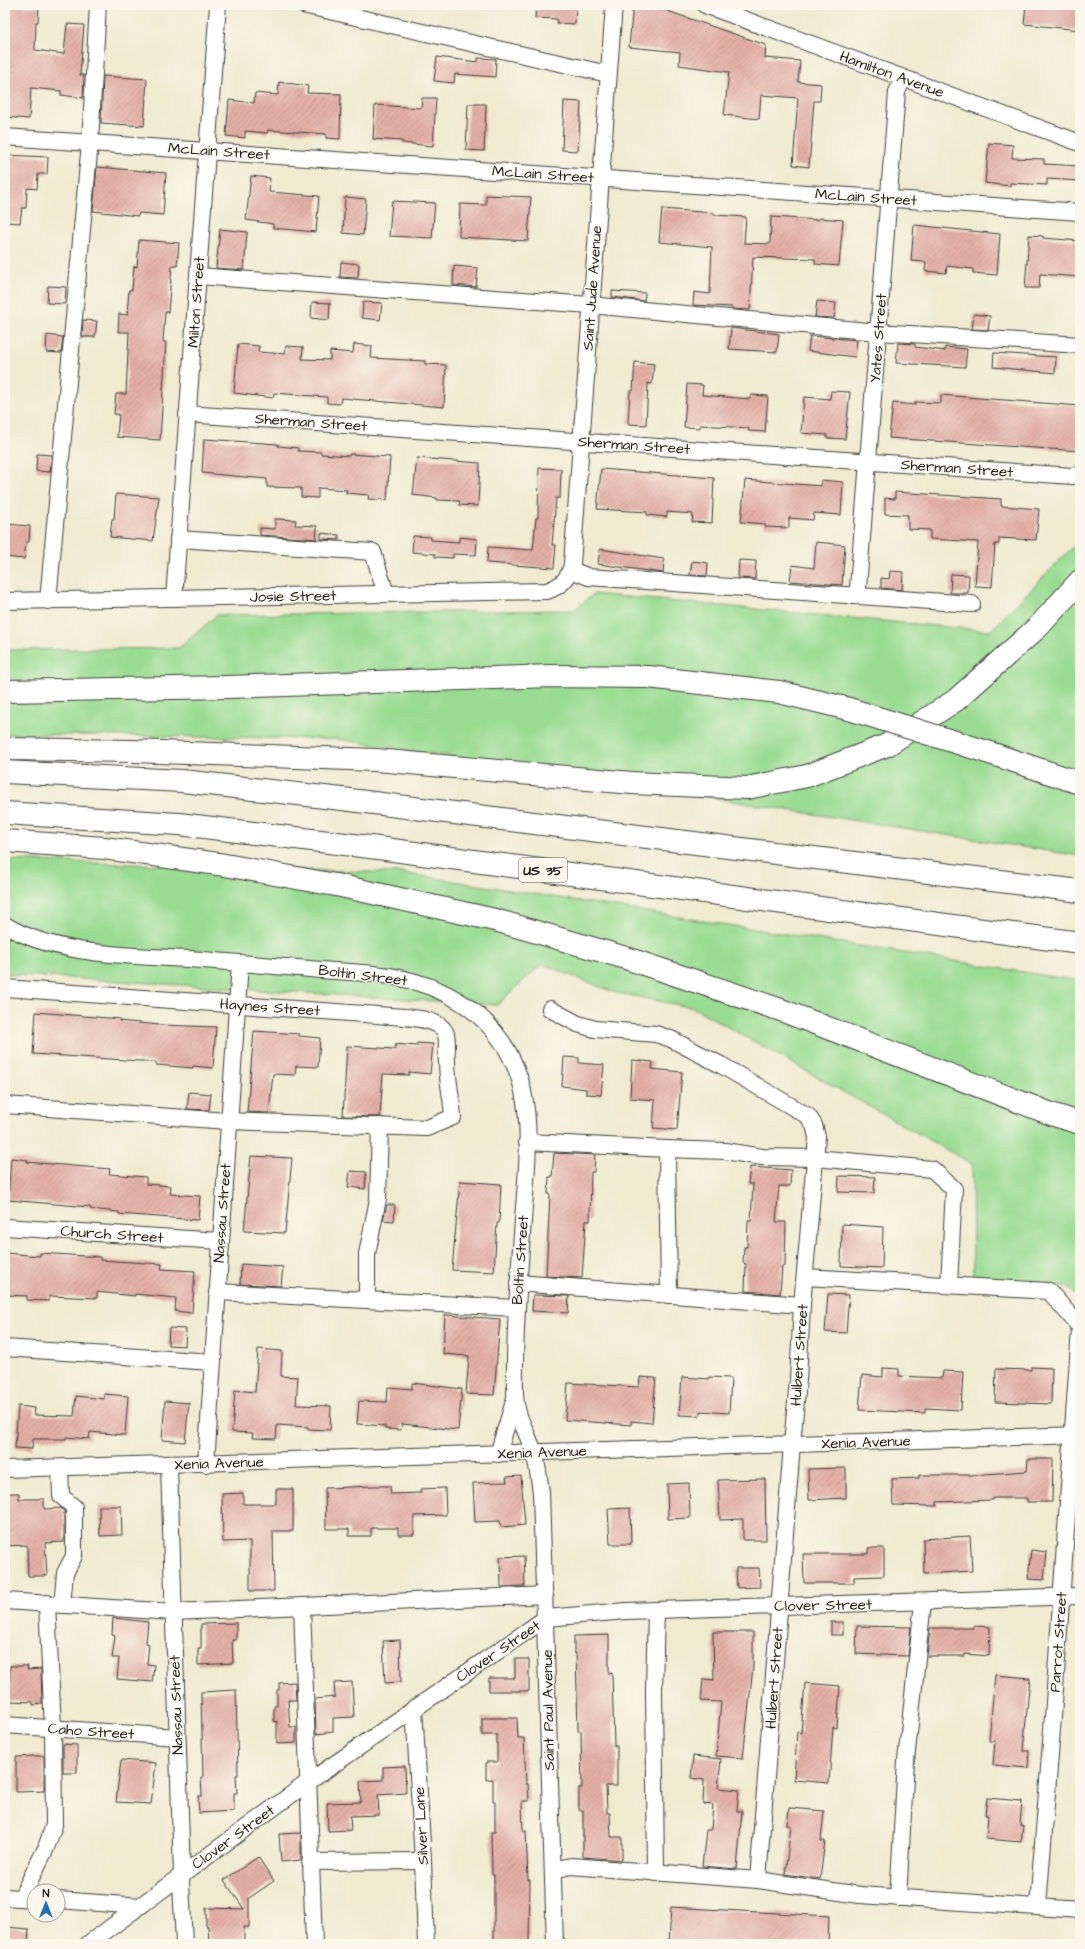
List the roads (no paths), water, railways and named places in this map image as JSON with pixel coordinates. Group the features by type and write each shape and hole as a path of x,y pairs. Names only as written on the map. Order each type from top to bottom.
{"highway":[{"path":"5,749 134,751 376,760 632,783 747,788 807,776 887,745 956,700 1038,627 1080,581"},
{"path":"5,691 228,687 551,676 648,677 779,692 849,708 1080,783"},
{"path":"5,772 190,782 366,802 1080,891"},
{"name":"US 35","path":"5,813 179,824 370,847 1080,943"},
{"path":"5,841 104,848 225,865 342,886 495,920 626,958 780,1010 1054,1115 1080,1123"}],"street":[{"path":"48,601 90,142 98,5"},
{"name":"Milton Street","path":"174,598 218,5"},
{"path":"303,5 608,74"},
{"name":"Saint Jude Avenue","path":"571,570 582,442 590,305 614,5"},
{"name":"Hamilton Avenue","path":"705,5 1080,143"},
{"name":"Yates Street","path":"852,596 857,593 858,588 897,92 903,78"},
{"name":"McLain Street","path":"5,137 1080,212"},
{"path":"198,276 590,305 878,332 1080,346"},
{"name":"Sherman Street","path":"188,414 1072,476 1080,474"},
{"path":"178,538 373,552 386,594"},
{"path":"571,570 589,577 972,604"},
{"name":"Josie Street","path":"5,602 547,591 558,587 567,578 571,570"},
{"name":"Boltin Street","path":"5,925 38,940 67,947 110,954 393,976 422,983 449,994 472,1008 494,1030 505,1046 517,1070 523,1093 527,1164 518,1283 515,1396 522,1427 534,1453"},
{"name":"Nassau Street","path":"206,1464 228,1121 240,963"},
{"name":"Haynes Street","path":"5,988 432,1020 446,1033 447,1062 453,1117 426,1128 380,1126"},
{"name":"Hulbert Street","path":"550,1009 578,1024 595,1030 656,1034 671,1039 721,1065 808,1116 814,1125 817,1137 802,1305 798,1380 758,1880"},
{"path":"5,1105 228,1121 380,1126 378,1199 367,1254 367,1300"},
{"path":"526,1142 726,1151 762,1157 816,1158 932,1169 954,1189 949,1285"},
{"path":"667,1149 668,1295"},
{"name":"Church Street","path":"5,1227 220,1241"},
{"path":"805,1277 1049,1291 1080,1328"},
{"path":"518,1283 802,1305"},
{"path":"217,1292 517,1308"},
{"name":"Parrot Street","path":"1038,1906 1061,1597 1076,1435 1080,1328"},
{"path":"5,1348 212,1362"},
{"path":"498,1454 515,1396"},
{"name":"Xenia Avenue","path":"5,1469 206,1464 1076,1435"},
{"name":"Saint Paul Avenue","path":"534,1453 542,1492 555,1944"},
{"name":"Nassau Street","path":"169,1465 184,1944"},
{"path":"33,1883 54,1825 53,1729 55,1604 65,1573 74,1556 74,1507 61,1496 60,1468"},
{"path":"5,1601 173,1612 545,1595"},
{"name":"Clover Street","path":"88,1944 307,1783 546,1618 626,1611 1080,1596"},
{"path":"898,1898 906,1761 922,1602"},
{"path":"302,1606 307,1783 314,1944"},
{"path":"656,1610 654,1690 656,1873"},
{"name":"Silver Lane","path":"414,1708 423,1861 426,1944"},
{"name":"Caho Street","path":"5,1726 177,1737"},
{"path":"310,1862 423,1861"},
{"path":"553,1870 571,1866 758,1880 860,1895 1080,1910"},
{"path":"5,1897 26,1898"},
{"path":"66,1901 140,1906"}]}
